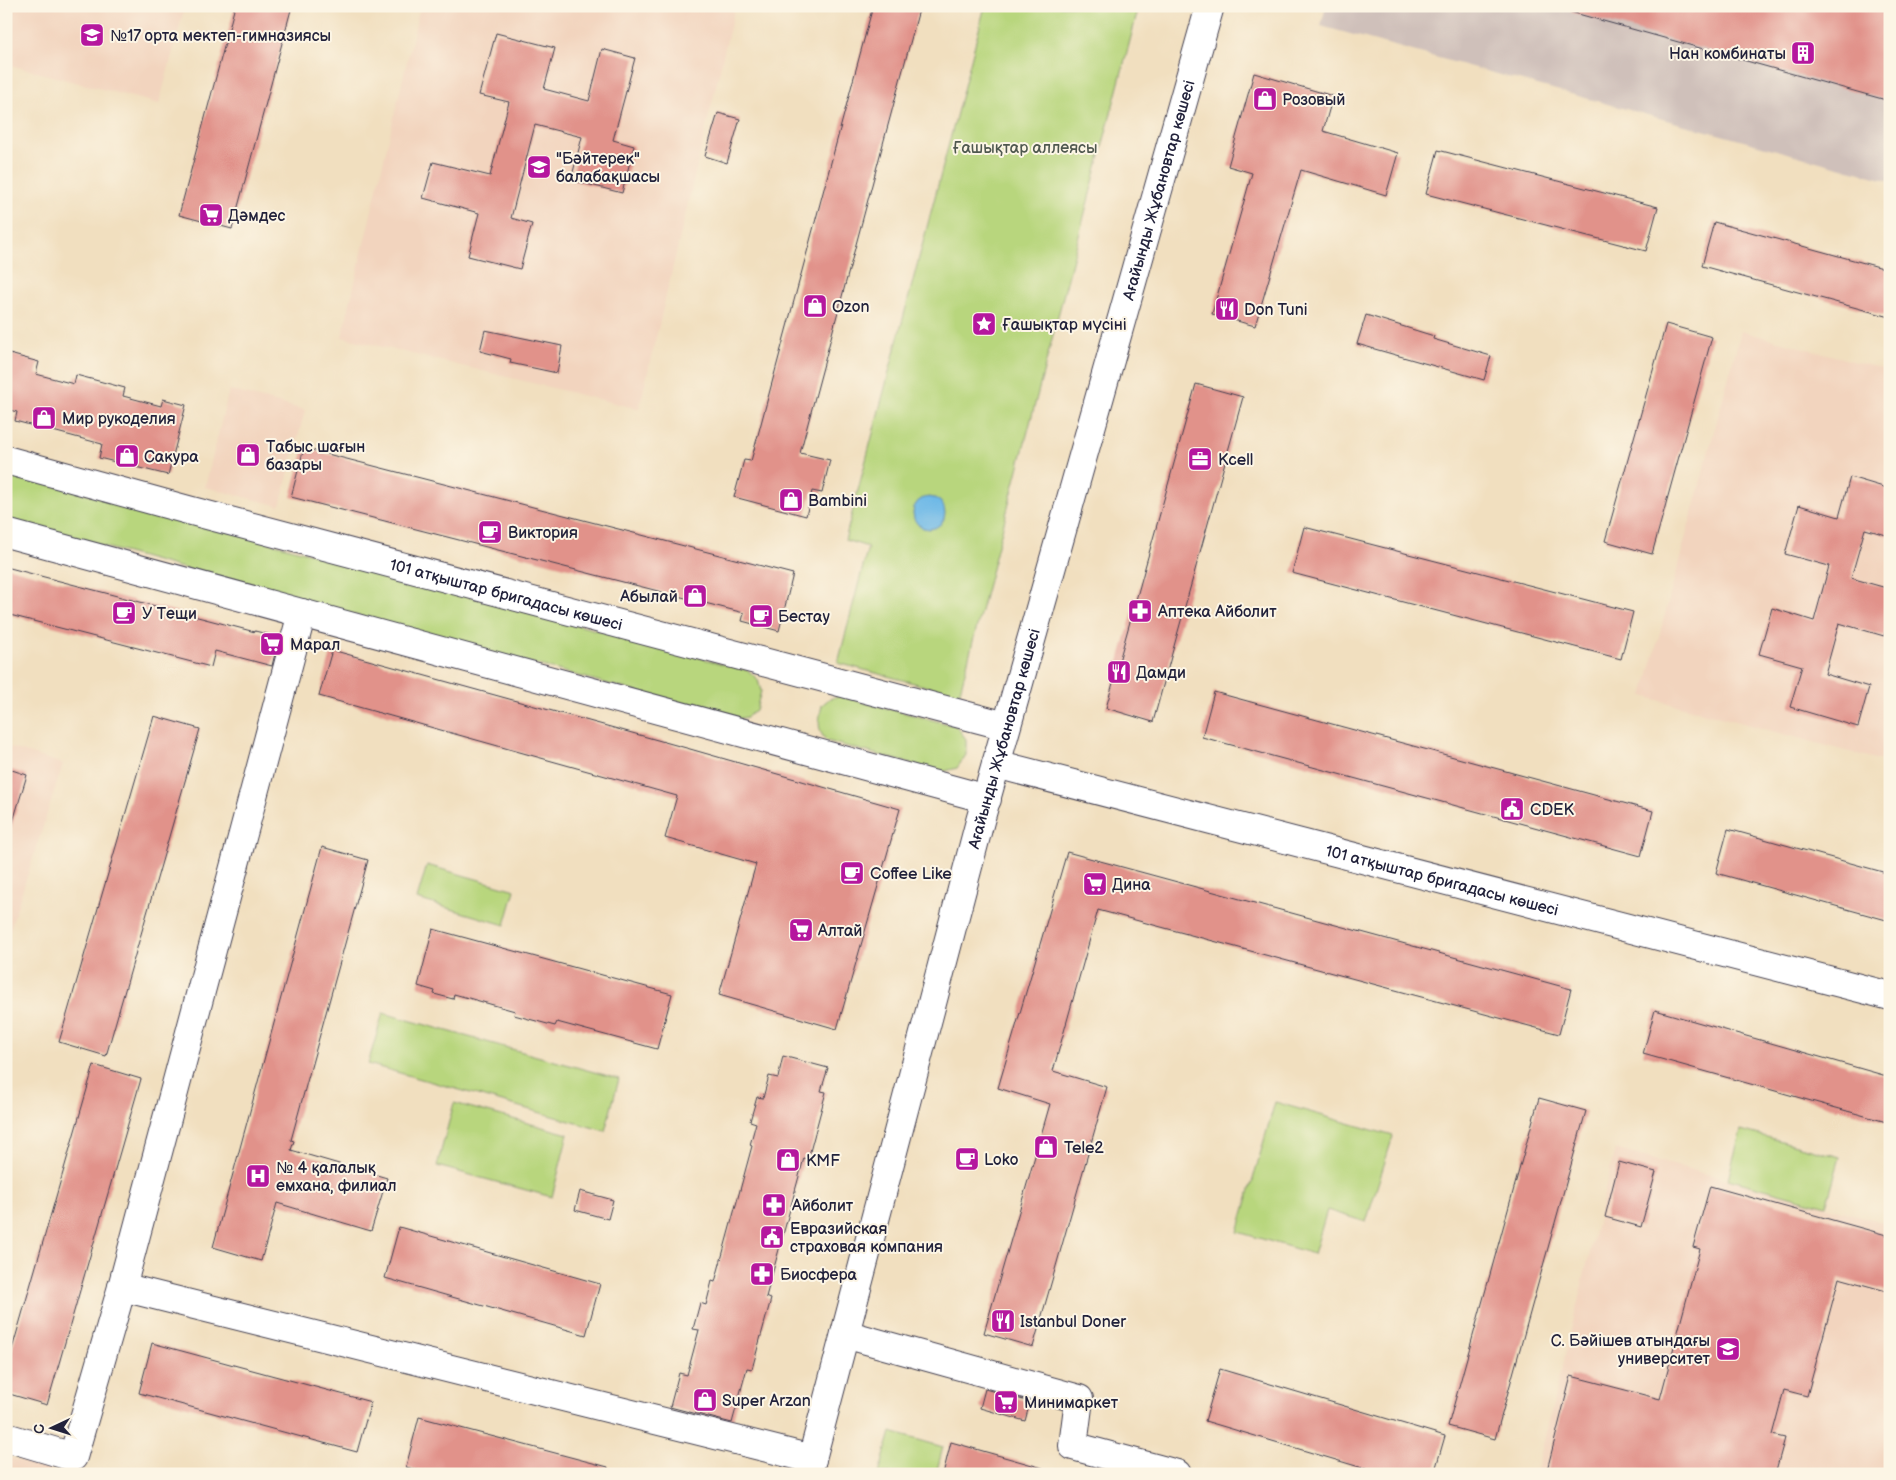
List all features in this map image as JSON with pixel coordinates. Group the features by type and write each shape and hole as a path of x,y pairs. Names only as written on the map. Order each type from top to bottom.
{"street":[{"name":"Ағайынды Жұбановтар көшесі","path":"810,1466 1006,726 1210,6"},
{"name":"101 атқыштар бригадасы көшесі","path":"6,460 188,510 1006,726"},
{"path":"6,533 987,799"},
{"path":"6,1437 73,1457 122,1287 302,613"},
{"name":"101 атқыштар бригадасы көшесі","path":"996,764 1890,996"},
{"path":"122,1287 810,1466"},
{"path":"845,1334 1079,1399 1073,1446 1176,1474"}],"shaded area":[{"name":"№17 орта мектеп-гимназиясы","path":"6,6 185,6 159,104 6,64"},
{"name":"\"Бәйтерек\" балабақшасы","path":"420,6 735,6 639,409 342,337"},
{"path":"1326,6 1890,6 1890,181 1321,26"},
{"path":"1741,331 1890,371 1890,763 1643,696"},
{"path":"229,390 305,410 280,506 205,487"},
{"path":"6,746 63,764 6,942"},
{"name":"С. Бәйішев атындағы университет","path":"1615,1149 1890,1224 1890,1474 1536,1474"},
{"path":"6,1457 50,1468 48,1474 6,1474"}],"green space":[{"name":"Ғашықтар аллеясы","path":"985,6 1139,6 959,695 838,663 868,547 845,540"},
{"path":"6,472 749,671 758,680 761,691 756,710 747,717 737,719 6,520"},
{"path":"839,696 956,726 966,739 966,755 957,768 942,772 827,741 820,729 819,720 822,705 829,699"},
{"path":"427,865 515,890 505,925 417,899"},
{"path":"383,1013 619,1079 605,1131 368,1064"},
{"path":"1275,1102 1393,1136 1366,1222 1327,1210 1314,1254 1238,1232"},
{"path":"454,1103 568,1134 552,1197 437,1166"},
{"path":"1741,1130 1840,1157 1826,1206 1728,1179"},
{"path":"891,1432 943,1447 936,1474 879,1474"}],"water":[{"path":"929,497 941,501 945,513 941,525 929,529 917,525 913,513 917,501"}],"building":[{"path":"235,6 292,6 232,229 179,215"},
{"path":"873,6 920,6 800,453 830,460 822,493 812,491 806,516 734,497 744,460 751,461"},
{"name":"Нан комбинаты","path":"1572,6 1890,6 1890,87 1886,100 1571,12"},
{"path":"496,33 555,48 544,89 589,101 602,49 635,58 613,140 634,146 622,193 571,180 582,137 535,125 511,218 532,224 520,269 468,256 479,213 423,198 433,162 490,176 509,102 479,95"},
{"path":"1254,73 1333,96 1323,131 1398,153 1386,195 1301,170 1255,326 1212,314 1252,173 1228,166"},
{"path":"718,113 740,119 727,163 705,156"},
{"path":"1438,150 1658,207 1646,251 1426,194"},
{"path":"1714,222 1890,270 1890,317 1702,266"},
{"path":"1366,315 1434,336 1433,339 1491,356 1484,380 1357,344"},
{"path":"1666,324 1712,337 1652,554 1605,541"},
{"path":"485,330 562,346 557,373 510,363 511,359 480,351"},
{"path":"6,353 39,362 36,374 74,384 76,375 125,388 123,396 161,406 163,399 186,405 168,475 99,458 102,444 15,421 17,412 6,409"},
{"path":"1196,384 1243,397 1153,722 1106,708"},
{"path":"304,448 793,574 779,631 742,621 744,613 291,497"},
{"path":"1850,477 1890,489 1890,536 1865,529 1851,578 1890,589 1890,616 1884,636 1839,623 1825,674 1869,687 1858,727 1790,707 1802,666 1759,654 1772,608 1814,621 1829,566 1785,554 1799,505 1839,517"},
{"path":"1304,527 1633,612 1621,659 1292,573"},
{"path":"6,567 279,637 272,666 215,651 211,667 6,614"},
{"name":"Алтай","path":"332,650 900,809 837,1029 719,995 756,864 665,838 677,796 319,696"},
{"path":"1214,692 1653,811 1641,856 1202,737"},
{"path":"154,716 200,729 106,1056 59,1042"},
{"path":"6,768 27,775 11,828 6,828"},
{"path":"1728,829 1890,874 1890,921 1716,873"},
{"path":"322,847 368,860 291,1140 294,1141 291,1150 387,1178 371,1231 277,1203 261,1261 213,1247"},
{"path":"1067,852 1571,989 1559,1034 1098,910 1053,1071 1107,1087 1033,1347 984,1333 1050,1104 998,1088"},
{"path":"433,929 672,994 657,1049 557,1022 555,1026 514,1015 515,1011 454,994 453,999 434,994 435,991 418,986"},
{"path":"1655,1010 1890,1077 1890,1123 1643,1054"},
{"path":"783,1056 828,1068 821,1091 826,1092 808,1159 804,1158 766,1297 771,1299 752,1369 747,1368 732,1423 670,1407 679,1373 687,1375 699,1330 693,1329 700,1303 706,1305 712,1281 715,1282 752,1146 750,1145 756,1123 750,1121 757,1097 763,1098 769,1076 778,1078"},
{"path":"94,1065 141,1079 47,1405 6,1393 6,1370"},
{"path":"1539,1098 1586,1111 1495,1439 1448,1426"},
{"path":"1619,1162 1656,1172 1641,1227 1605,1217"},
{"path":"1710,1186 1890,1236 1890,1292 1839,1278 1807,1396 1784,1390 1772,1435 1785,1438 1775,1474 1546,1474 1571,1376 1660,1399 1700,1249 1693,1247"},
{"path":"580,1191 613,1200 608,1219 575,1210"},
{"path":"399,1227 600,1284 586,1335 385,1278"},
{"path":"152,1343 371,1402 357,1452 139,1393"},
{"path":"1220,1369 1445,1436 1434,1474 1383,1474 1205,1421"},
{"name":"Минимаркет","path":"985,1389 1030,1402 1025,1421 980,1408"},
{"path":"419,1417 608,1467 607,1474 431,1474 406,1467"},
{"path":"951,1442 1043,1468 1043,1474 943,1474"}],"place":[{"name":"№17 орта мектеп-гимназиясы","path":"92,35"},
{"name":"Нан комбинаты","path":"1803,53"},
{"name":"Розовый","path":"1265,99"},
{"name":"\"Бәйтерек\" балабақшасы","path":"539,167"},
{"name":"Дәмдес","path":"211,215"},
{"name":"Ozon","path":"815,306"},
{"name":"Don Tuni","path":"1227,309"},
{"name":"Ғашықтар мүсіні","path":"984,324"},
{"name":"Мир рукоделия","path":"44,418"},
{"name":"Табыс шағын базары","path":"248,455"},
{"name":"Сакура","path":"127,456"},
{"name":"Kcell","path":"1200,459"},
{"name":"Bambini","path":"791,500"},
{"name":"Виктория","path":"490,532"},
{"name":"Абылай","path":"695,596"},
{"name":"Аптека Айболит","path":"1140,611"},
{"name":"У Тещи","path":"124,613"},
{"name":"Бестау","path":"761,616"},
{"name":"Марал","path":"272,644"},
{"name":"Дамди","path":"1119,672"},
{"name":"CDEK","path":"1512,809"},
{"name":"Coffee Like","path":"852,873"},
{"name":"Дина","path":"1095,884"},
{"name":"Алтай","path":"801,930"},
{"name":"Tele2","path":"1046,1147"},
{"name":"Loko","path":"967,1159"},
{"name":"KMF","path":"788,1160"},
{"name":"№ 4 қалалық емхана, филиал","path":"258,1176"},
{"name":"Айболит","path":"774,1205"},
{"name":"Евразийская страховая компания","path":"772,1237"},
{"name":"Биосфера","path":"762,1274"},
{"name":"Istanbul Doner","path":"1003,1321"},
{"name":"С. Бәйішев атындағы университет","path":"1728,1349"},
{"name":"Super Arzan","path":"705,1400"},
{"name":"Минимаркет","path":"1006,1402"}]}
